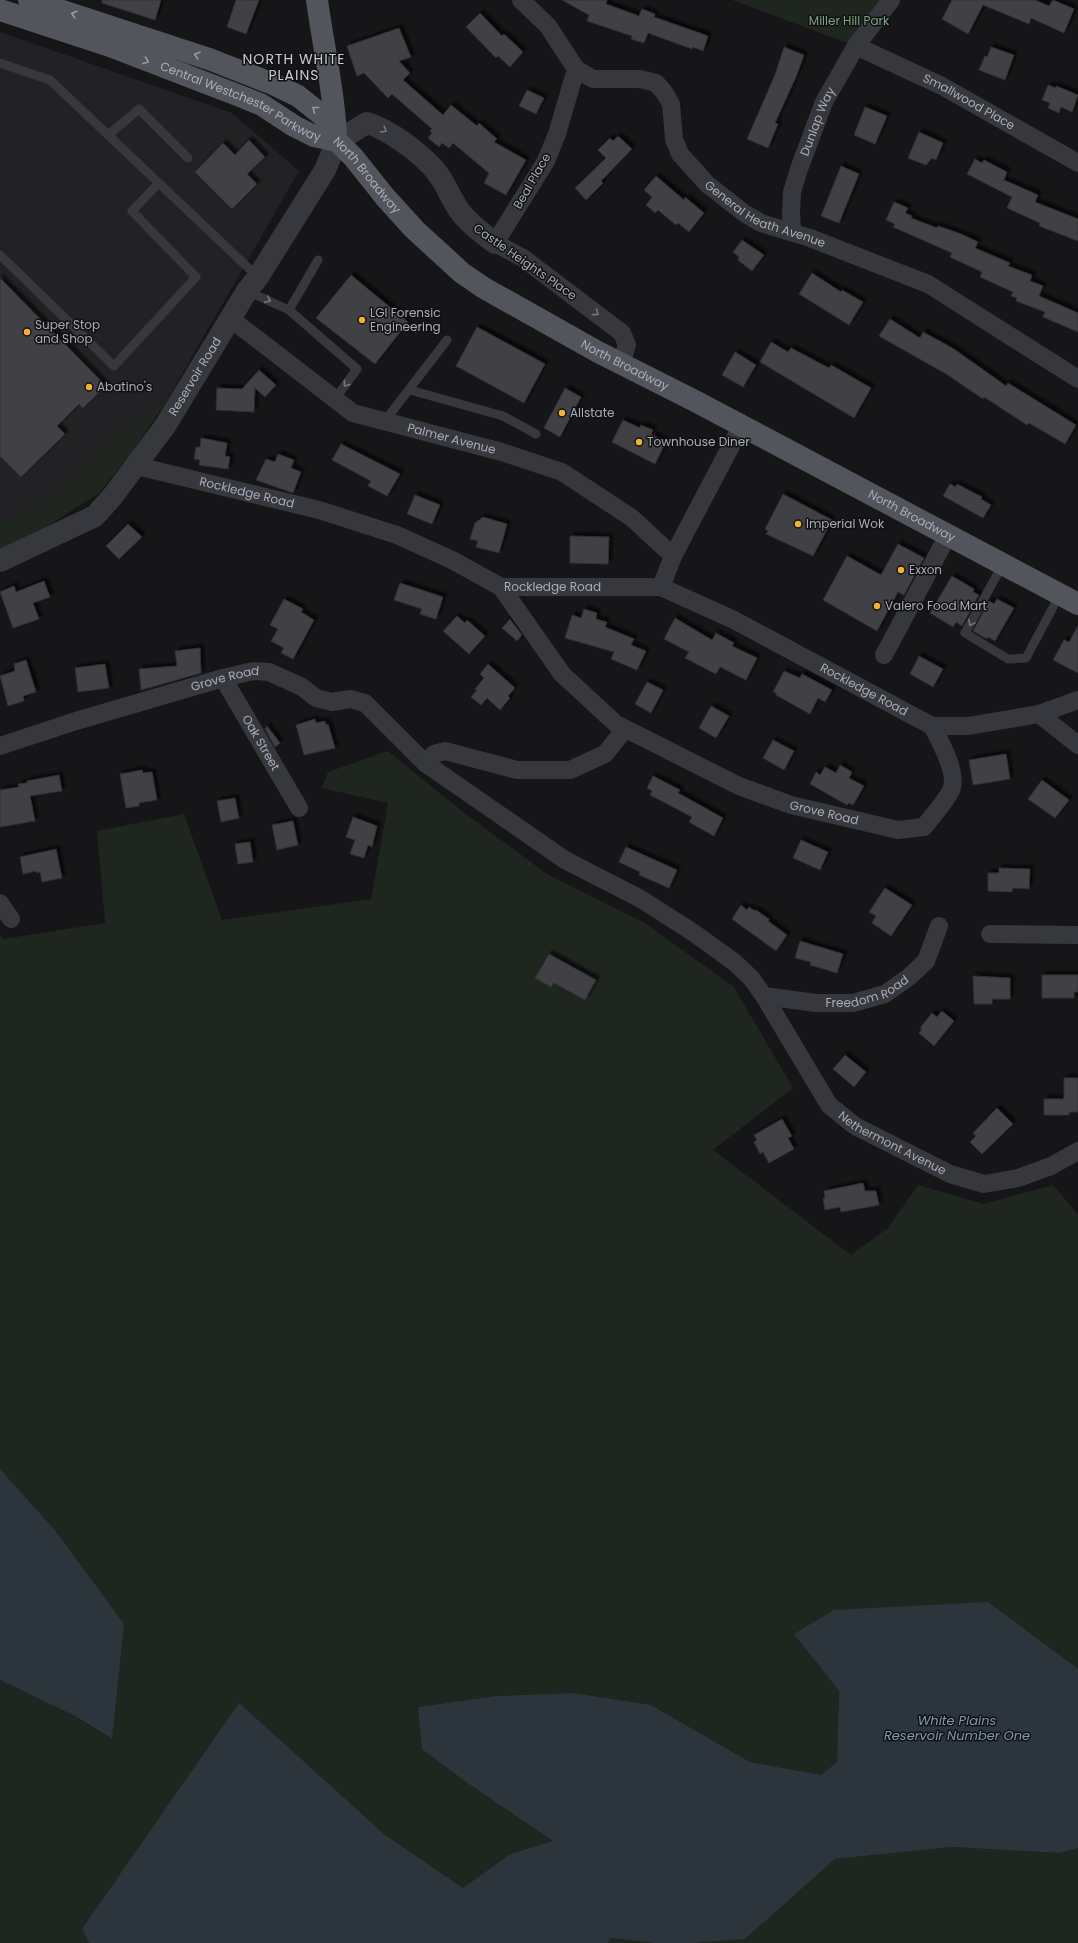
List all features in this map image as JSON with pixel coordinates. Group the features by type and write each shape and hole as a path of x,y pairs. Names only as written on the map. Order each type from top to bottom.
{"main road":[{"name":"Central Westchester Parkway","path":"29,0 209,60 272,84 298,96 323,116 337,141"},
{"name":"North Broadway","path":"317,0 323,48 335,104 337,141 354,158 385,197 462,273 518,308 621,364 1069,599"},
{"name":"Central Westchester Parkway","path":"0,10 110,46 245,98 262,105 294,126 314,136 337,141"}],"street":[{"name":"General Heath Avenue","path":"521,0 548,26 576,69 593,79 640,79 656,83 664,92 671,104 674,139 680,154 708,184 744,213 761,223 792,231 928,284 1078,379"},
{"name":"Dunlap Way","path":"792,231 792,192 824,102 856,46 891,0"},
{"name":"Smallwood Place","path":"856,46 942,86 1078,163"},
{"name":"Beal Place","path":"495,243 546,161 557,134 576,69"},
{"name":"Castle Heights Place","path":"337,141 367,124 386,131 419,156 435,171 459,211 475,227 495,243 523,258 622,333 627,344 621,364"},
{"name":"Reservoir Road","path":"0,561 95,516 137,466 165,426 252,284 325,170 337,141"},
{"name":"Palmer Avenue","path":"231,319 353,413 502,452 562,472 632,518 673,556"},
{"path":"663,582 673,556 741,427"},
{"name":"Rockledge Road","path":"137,466 319,510 397,535 452,560 502,587 663,582 932,726"},
{"path":"884,655 948,535"},
{"name":"Grove Road","path":"502,587 562,674 616,724 740,786 792,805 898,830 924,827 951,791 952,774 948,758 932,726"},
{"name":"Grove Road","path":"0,746 76,721 252,671 269,672 302,687 316,698 332,702 350,698 365,704 425,763 565,860 641,899 694,933 734,962 751,978 764,996"},
{"name":"Oak Street","path":"223,678 299,808"},
{"path":"932,726 968,726 1039,714 1078,700"},
{"path":"1039,714 1078,744"},
{"path":"425,763 434,754 445,751 517,770 570,770 605,754 625,729"},
{"path":"0,903 11,919"},
{"name":"Freedom Road","path":"764,996 816,1004 853,1003 885,994 909,977 926,961 939,926"},
{"path":"990,934 1078,935"},
{"name":"Nethermont Avenue","path":"764,996 829,1105 855,1126 950,1174 984,1184 1018,1178 1051,1166 1078,1151"}],"lane":[{"path":"0,63 50,80 158,184 252,284 290,310 358,369 335,399"},
{"path":"108,135 139,109 188,158"},
{"path":"0,255 114,366 196,277 132,211 158,184"},
{"path":"290,310 318,260"},
{"path":"384,422 448,340"},
{"path":"410,390 503,416 536,434"},
{"path":"1003,564 965,633 1008,659 1026,658 1069,599"}],"shaded area":[{"path":"0,32 232,113 299,171 166,402 146,414 80,468 44,505 0,525"}],"green space":[{"name":"Miller Hill Park","path":"732,0 894,0 856,46"},
{"path":"166,402 134,449 99,493 24,541 0,549 0,525 44,505 80,468 146,414"},
{"path":"388,751 458,808 547,874 645,923 734,987 793,1088 713,1150 851,1255 888,1228 918,1185 983,1204 1053,1185 1078,1215 1078,1669 794,1634 839,1691 837,1763 821,1775 750,1762 651,1705 574,1693 496,1696 419,1707 423,1749 466,1782 554,1841 510,1854 463,1888 384,1834 82,1929 89,1943 0,1943 0,1680 75,1716 111,1739 54,1529 0,1469 0,935 3,939 105,923 97,831 184,814 222,920 371,899 388,803 322,788 328,772"},
{"path":"952,1847 1060,1853 1078,1848 1078,1943 693,1943 745,1939 835,1859"},
{"path":"611,1938 654,1943 608,1943"}],"water":[{"path":"0,1469 54,1529 124,1624 112,1739 75,1716 0,1680"},
{"name":"White Plains Reservoir Number One","path":"988,1602 1078,1669 1078,1848 1060,1853 952,1847 835,1859 745,1939 693,1943 654,1943 611,1938 608,1943 89,1943 82,1929 239,1703 384,1834 463,1888 510,1854 553,1841 466,1782 422,1749 418,1707 496,1696 574,1693 651,1705 750,1762 821,1775 837,1762 839,1691 794,1634 834,1610"}],"building":[{"path":"102,0 161,0 155,20 102,3"},
{"path":"236,0 259,0 246,34 227,27"},
{"path":"562,0 607,0 606,4 639,16 642,9 655,14 654,17 708,36 703,51 693,47 692,49 648,33 644,43 631,39 632,36 587,21 589,15"},
{"path":"952,0 1035,0 1049,6 1053,0 1074,9 1064,33 1031,18 1029,24 983,5 968,34 942,19"},
{"path":"480,13 502,36 504,34 523,52 510,67 498,56 496,58 466,27"},
{"path":"399,28 411,57 399,61 410,73 403,80 443,115 451,105 477,126 479,123 497,139 494,142 526,160 506,195 484,183 489,173 453,143 449,148 442,143 439,147 428,138 432,133 430,131 432,129 392,94 388,98 364,73 357,76 347,46"},
{"path":"784,47 804,55 796,77 775,123 778,124 768,148 747,139 775,75"},
{"path":"991,47 1014,55 1005,80 979,70"},
{"path":"1048,85 1056,88 1056,86 1078,95 1072,112 1061,107 1059,113 1048,108 1050,103 1042,100"},
{"path":"527,90 544,98 536,114 519,106"},
{"path":"865,107 887,116 875,144 854,135"},
{"path":"919,132 943,143 936,160 932,158 926,165 908,158"},
{"path":"618,136 632,149 601,181 603,183 586,200 575,188 606,158 598,150 610,138 613,141"},
{"path":"249,140 265,157 247,174 257,184 232,209 195,172 223,143 235,155"},
{"path":"975,159 982,163 984,160 1007,172 1004,180 1038,195 1035,202 1078,219 1078,241 1039,226 1040,223 1007,208 1012,197 967,174"},
{"path":"841,166 859,174 839,223 821,216"},
{"path":"656,176 684,200 685,197 704,213 689,232 678,223 676,225 658,210 655,213 646,205 652,197 644,190"},
{"path":"894,202 908,208 905,213 912,216 911,218 937,228 938,226 961,234 978,242 975,248 1010,263 1008,266 1032,275 1030,281 1043,286 1039,296 1078,313 1078,332 1043,317 1045,312 1016,301 1017,298 1011,296 1013,292 980,277 982,272 950,257 952,253 893,227 895,224 886,220"},
{"path":"742,240 764,255 752,271 738,260 739,257 733,252"},
{"path":"812,273 841,292 842,290 863,302 849,325 799,294"},
{"name":"LGI Forensic Engineering","path":"351,275 408,322 375,364 316,318"},
{"name":"Super Stop and Shop","path":"0,278 106,386 83,408 79,404 57,426 65,434 21,477 0,456"},
{"path":"890,319 920,338 923,332 954,349 1006,386 1008,383 1076,425 1065,444 1029,423 1027,425 984,397 983,399 948,375 879,336"},
{"path":"477,327 545,364 524,403 456,366"},
{"path":"771,342 788,352 791,348 829,368 831,365 871,388 854,418 760,362"},
{"path":"735,352 756,365 743,387 722,375"},
{"path":"259,370 276,385 265,397 255,388 254,412 216,410 217,388 242,389"},
{"name":"Allstate","path":"565,388 581,397 560,437 544,428"},
{"name":"Townhouse Diner","path":"623,420 640,428 641,425 653,430 651,434 666,442 655,464 612,442"},
{"path":"201,438 227,443 225,456 230,457 228,469 199,465 200,460 194,459 196,447 200,447"},
{"path":"341,444 400,474 387,496 368,486 371,481 332,460"},
{"path":"278,454 294,460 291,468 301,472 293,493 256,480 266,459 275,462"},
{"path":"950,484 956,487 957,484 982,497 981,499 991,505 983,518 943,496"},
{"name":"Imperial Wok","path":"783,494 832,520 813,556 766,534 768,531 765,529"},
{"path":"415,495 440,505 432,524 407,514"},
{"path":"483,517 507,524 499,553 476,547 478,541 470,539 475,523"},
{"path":"128,524 142,537 119,559 106,546"},
{"path":"570,536 609,537 608,564 570,563"},
{"path":"898,544 924,558 904,595 898,592 877,631 823,600 847,556 881,575"},
{"path":"952,576 974,589 973,592 979,595 962,626 956,622 953,627 930,613"},
{"path":"44,581 50,597 33,603 39,619 13,628 0,592 14,586 16,592"},
{"path":"400,583 443,597 436,619 420,614 422,609 394,600"},
{"path":"284,599 303,609 301,612 314,620 293,659 281,653 284,648 271,641 278,629 270,625"},
{"path":"997,599 1014,608 995,641 988,637 987,639 973,631 989,601 994,604"},
{"path":"584,609 597,613 596,619 607,622 605,627 634,639 631,645 646,651 637,670 611,659 614,652 565,638 572,615 581,618"},
{"path":"457,616 465,623 467,620 485,636 469,654 443,631"},
{"path":"675,618 712,640 716,633 734,643 732,646 757,658 746,680 720,667 716,674 685,658 689,652 664,639"},
{"path":"510,619 522,635 517,641 502,628"},
{"path":"1078,626 1078,673 1053,660 1064,640 1069,642"},
{"path":"200,648 201,673 141,690 139,669 177,666 175,651"},
{"path":"919,656 943,669 933,687 910,674"},
{"path":"26,660 36,692 23,696 24,701 8,706 0,676 15,671 14,664"},
{"path":"105,664 109,688 78,692 75,668"},
{"path":"488,664 515,688 508,696 510,698 500,710 487,698 481,705 471,697 477,690 475,689 484,678 480,674"},
{"path":"784,671 800,678 802,674 832,690 825,702 818,698 810,714 773,692"},
{"path":"647,682 663,690 651,713 635,704"},
{"path":"711,706 729,716 716,738 699,728"},
{"path":"315,719 316,723 325,721 326,725 328,724 335,748 304,755 296,725"},
{"path":"267,726 280,743 275,747 265,729"},
{"path":"773,740 794,751 784,770 763,758"},
{"path":"1006,754 1010,779 973,785 969,760"},
{"path":"840,765 852,772 849,778 864,786 853,805 849,803 847,805 810,784 816,772 820,775 825,767 836,773"},
{"path":"142,770 143,773 152,772 157,800 139,803 139,806 126,808 120,774"},
{"path":"59,775 62,791 30,796 35,821 0,827 0,790 19,787 18,784 27,783 27,781"},
{"path":"653,776 680,790 678,793 723,818 714,836 689,822 692,817 650,795 652,791 647,788"},
{"path":"1042,780 1069,800 1055,818 1028,799"},
{"path":"235,798 239,818 221,822 217,801"},
{"path":"353,817 377,826 372,847 368,845 364,858 350,854 355,840 346,837"},
{"path":"293,821 298,845 277,850 272,825"},
{"path":"801,840 828,852 820,870 793,858"},
{"path":"250,842 253,862 238,864 235,844"},
{"path":"626,847 677,870 669,888 639,875 640,872 619,862"},
{"path":"56,849 62,878 42,882 40,872 37,873 36,871 23,874 20,857"},
{"path":"999,868 1030,869 1029,889 1013,888 1012,892 988,891 988,873 999,873"},
{"path":"885,888 912,905 891,936 872,923 876,916 869,912"},
{"path":"741,905 747,910 749,907 755,911 756,910 787,935 776,951 732,919"},
{"path":"800,941 843,954 837,973 810,965 811,962 795,958"},
{"path":"549,954 596,980 585,1000 554,983 551,987 535,978"},
{"path":"1042,975 1078,975 1078,992 1074,992 1074,998 1042,998"},
{"path":"973,976 1010,978 1010,999 992,999 992,1004 974,1004"},
{"path":"942,1011 954,1021 934,1046 919,1033 922,1029 920,1028 932,1013 937,1017"},
{"path":"845,1055 866,1072 854,1087 833,1069"},
{"path":"1064,1078 1078,1078 1078,1112 1069,1112 1069,1115 1044,1115 1044,1099 1064,1099"},
{"path":"997,1108 1013,1124 982,1154 970,1142 976,1136 973,1133"},
{"path":"782,1119 792,1136 788,1138 794,1149 769,1163 763,1152 760,1154 754,1142 757,1140 754,1135"},
{"path":"863,1183 865,1191 876,1191 879,1205 841,1212 840,1207 825,1210 823,1198 825,1198 824,1191"}],"place":[{"name":"LGI Forensic Engineering","path":"362,320"},
{"name":"Super Stop and Shop","path":"27,332"},
{"name":"Abatino's","path":"89,387"},
{"name":"Allstate","path":"562,413"},
{"name":"Townhouse Diner","path":"639,442"},
{"name":"Imperial Wok","path":"798,524"},
{"name":"Exxon","path":"901,570"},
{"name":"Valero Food Mart","path":"877,606"}],"district":[{"name":"NORTH WHITE PLAINS","path":"294,68"}]}
